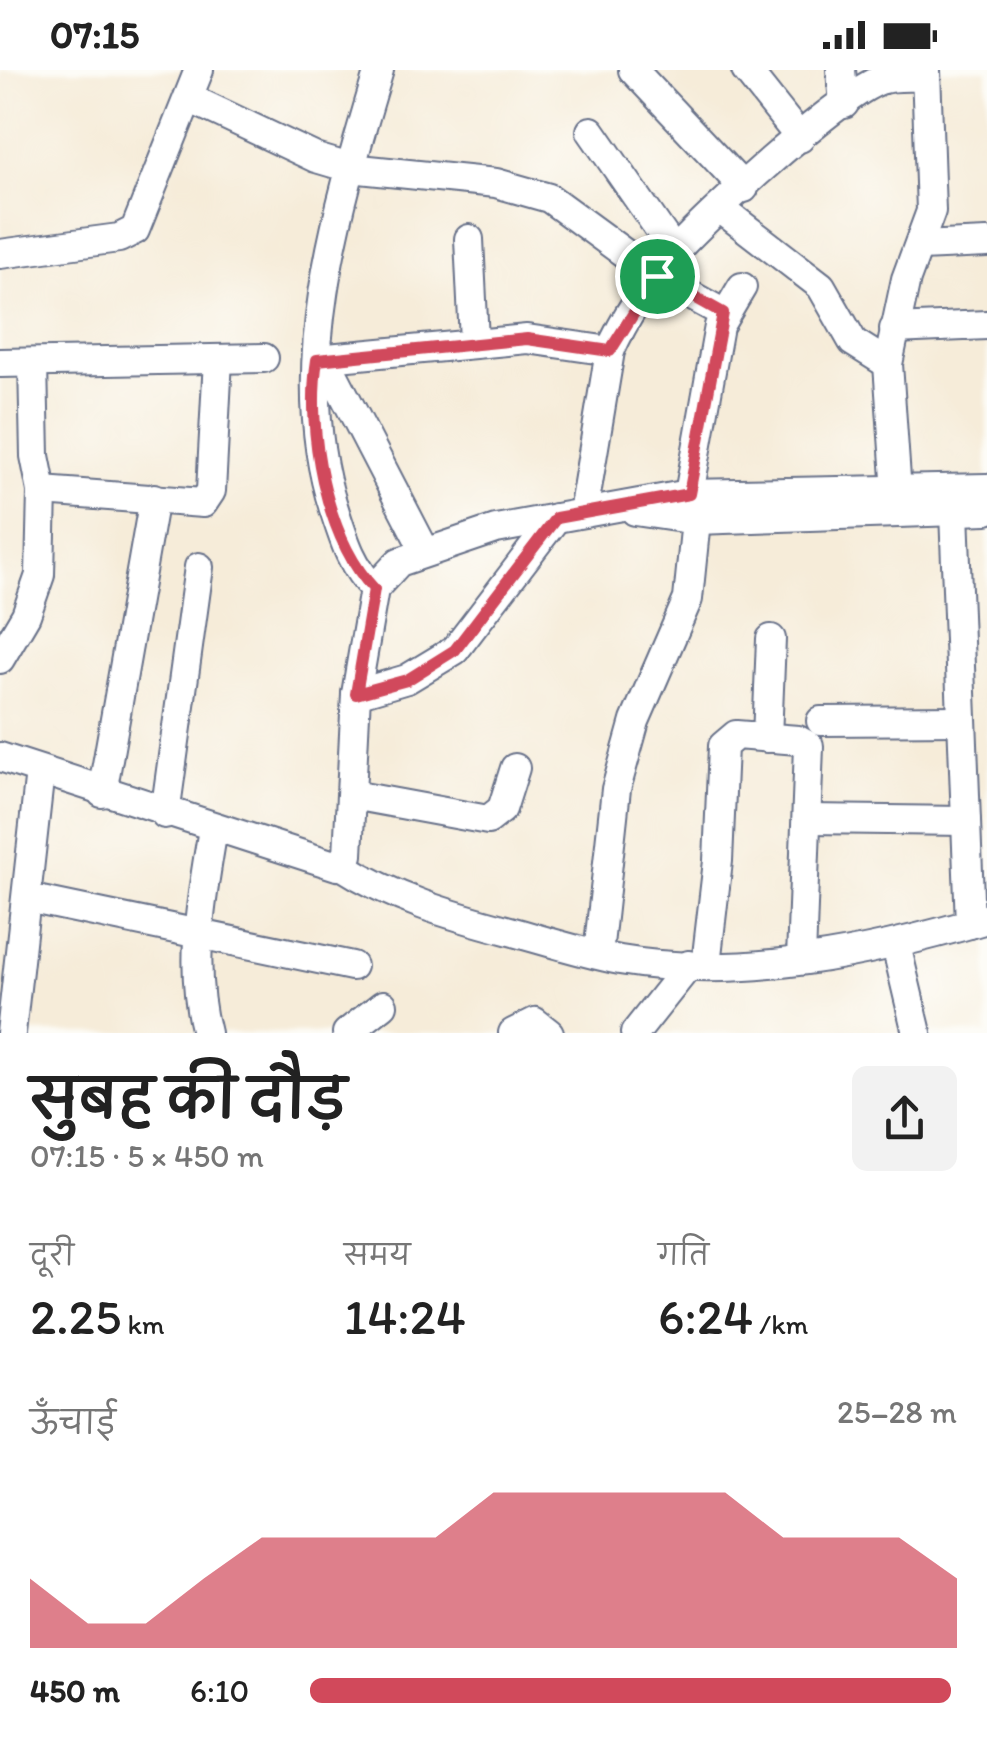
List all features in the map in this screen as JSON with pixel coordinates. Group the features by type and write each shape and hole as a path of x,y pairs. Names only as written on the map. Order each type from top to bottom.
{"street":[{"path":"0,254 120,238 135,230 199,70"},
{"path":"374,589 350,558 324,480 314,433 340,205 379,70"},
{"path":"633,70 744,188"},
{"path":"746,70 800,138"},
{"path":"841,70 844,104"},
{"path":"356,694 407,680 455,650 570,516 610,351 674,252 800,138 844,104 877,81 926,74 930,211 906,279 888,364 896,493"},
{"path":"189,98 316,158 350,168 496,183 549,198 657,276 723,313"},
{"path":"592,131 674,252"},
{"path":"722,209 820,286 853,342 888,364"},
{"path":"469,238 474,341"},
{"path":"920,246 987,243"},
{"path":"598,954 620,771 635,721 688,599 692,507 723,313 742,287"},
{"path":"894,329 987,325"},
{"path":"321,359 474,341 527,339 610,351"},
{"path":"0,362 264,358"},
{"path":"42,491 191,503 208,499 218,359"},
{"path":"321,359 425,550"},
{"path":"0,659 13,608 40,575 42,491 35,456 33,363"},
{"path":"692,507 987,488"},
{"path":"102,793 154,498"},
{"path":"341,865 348,855 356,694 374,589 398,562 496,529 614,508 987,510"},
{"path":"0,757 213,829 329,865 341,865 432,910 598,954 698,965 800,958 896,945 979,921 966,822 954,512"},
{"path":"166,814 199,568"},
{"path":"768,738 771,639"},
{"path":"821,721 962,720"},
{"path":"635,1033 698,965 718,861 723,746 736,736 805,742 808,746 800,958"},
{"path":"352,795 488,820 502,809 515,768"},
{"path":"6,1033 27,898 40,771"},
{"path":"808,819 966,822"},
{"path":"202,1032 197,932 213,829"},
{"path":"27,898 352,966"},
{"path":"896,945 917,1033"},
{"path":"347,1033 383,1005"},
{"path":"514,1033 535,1022 550,1033"}],"route":[{"path":"657,276 723,313 689,494 556,518 455,650 407,680 356,694 374,589 350,558 324,480 314,433 317,360 422,346 527,339 610,351 618,332 657,276"}]}
